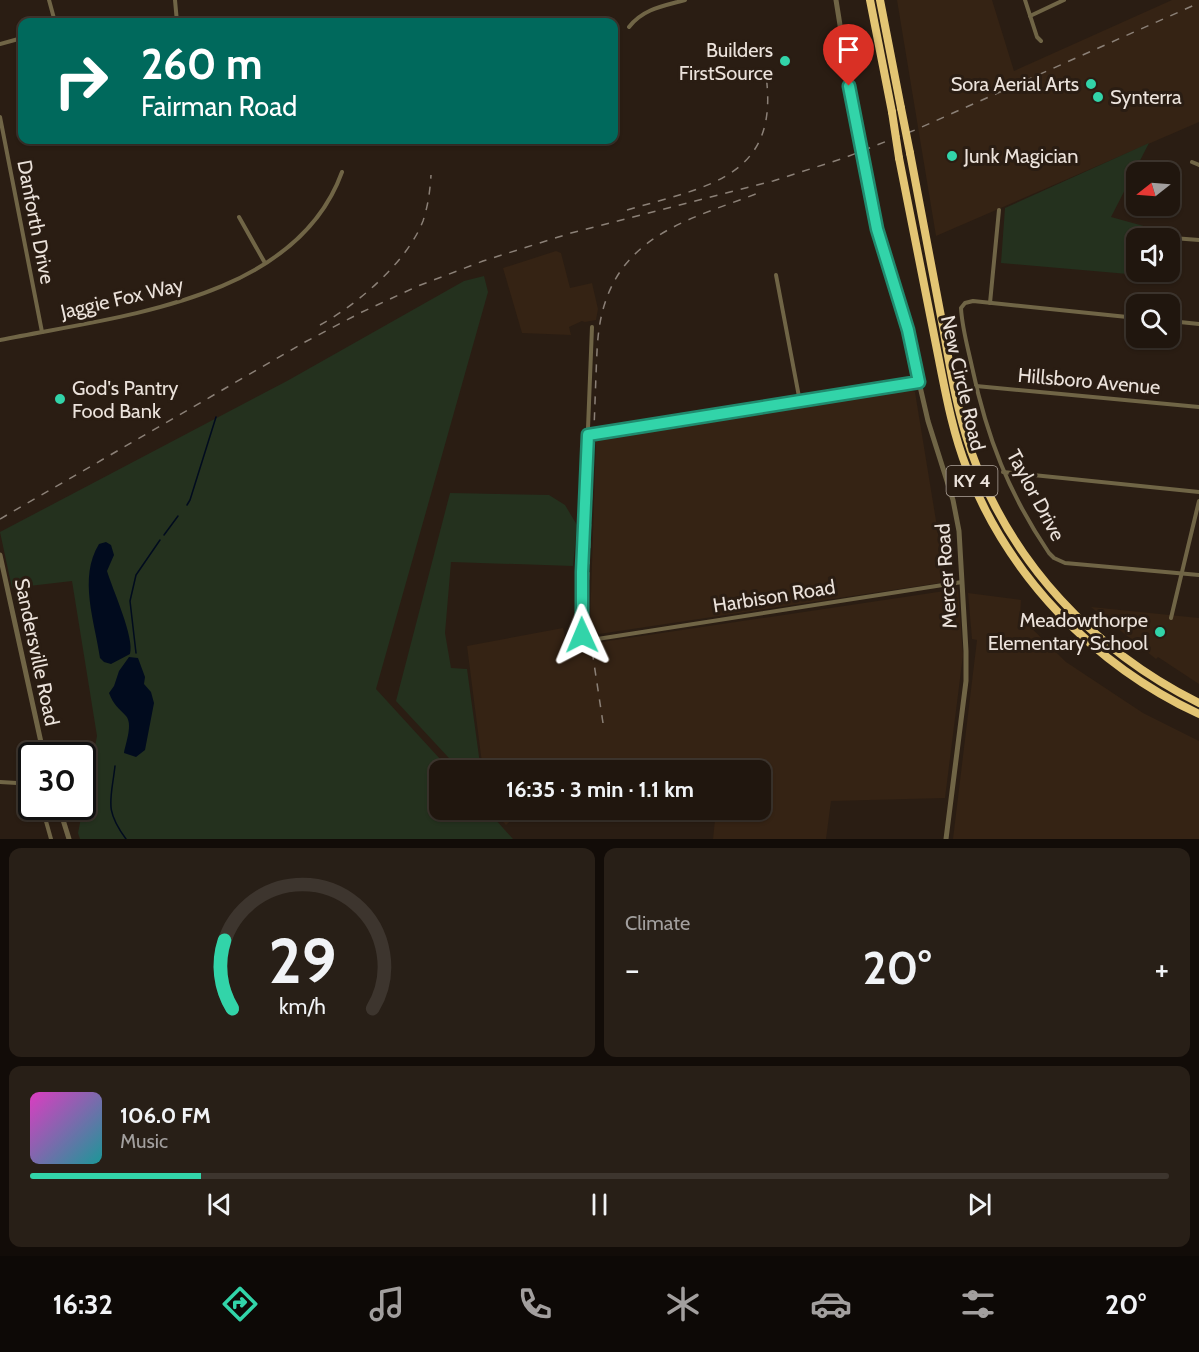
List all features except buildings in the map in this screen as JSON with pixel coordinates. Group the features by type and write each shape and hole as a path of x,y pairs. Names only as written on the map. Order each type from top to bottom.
{"highway":[{"name":"New Circle Road","path":"870,0 950,417 966,468 1004,544 1034,585 1067,622 1088,642 1150,687 1199,714"},
{"name":"New Circle Road","path":"880,0 953,384 971,452 992,500 1028,560 1076,617 1136,667 1199,703"}],"street":[{"path":"49,0 54,18"},
{"path":"176,0 177,18"},
{"path":"628,27 636,17 644,12 685,0"},
{"name":"Mercer Road","path":"836,0 856,124 883,250 908,330 932,436 957,515 966,681 946,839"},
{"path":"1025,0 1037,36 1041,41"},
{"path":"1030,16 1064,0"},
{"path":"0,44 18,39"},
{"name":"Danforth Drive","path":"0,117 42,332"},
{"path":"1192,162 1199,165"},
{"name":"Jaggie Fox Way","path":"0,340 139,313 176,303 230,283 290,247 315,222 329,203 342,172"},
{"path":"999,210 990,303 1126,317"},
{"path":"239,217 265,262"},
{"path":"1180,239 1199,240"},
{"path":"776,275 800,402"},
{"name":"Taylor Drive","path":"990,303 973,301 964,304 961,312 976,386 990,440 1003,472 1021,509 1053,558 1060,562 1199,575"},
{"path":"1180,322 1199,324"},
{"path":"592,327 588,435 919,382"},
{"name":"Hillsboro Avenue","path":"976,386 1199,407"},
{"name":"Harbison Road","path":"588,435 580,631 585,639 591,640 962,582"},
{"path":"1003,472 1199,492"},
{"path":"1171,618 1199,501"},
{"name":"Sandersville Road","path":"0,555 41,742"},
{"path":"0,782 18,783"},
{"path":"46,820 51,839"},
{"path":"63,820 69,839"}],"shaded area":[{"path":"897,0 992,0 1014,71 1172,0 1199,0 1199,122 936,236"},
{"path":"556,251 561,253 570,288 592,283 598,309 596,320 582,321 569,327 571,335 522,333 503,268"},
{"path":"909,390 915,392 946,582 599,634 590,624 596,439"},
{"path":"958,589 963,655 945,798 831,801 826,839 713,839 715,820 771,820 771,760 482,760 467,646 563,628 568,647"},
{"path":"968,593 1021,600 1020,617 1066,662 1143,713 1199,741 1199,839 953,839 977,640 972,639"},
{"name":"Meadowthorpe Elementary School","path":"1091,607 1199,618 1199,684 1158,657 1156,659"},
{"path":"501,820 511,820 506,825"}],"green space":[{"path":"1149,143 1139,162 1126,162 1126,188 1111,217 1151,228 1126,228 1126,274 1001,263 1005,208"},
{"path":"484,276 488,292 376,689 441,760 429,760 429,820 496,820 513,839 80,839 78,833 81,820 96,820 97,736 72,581 12,588 0,532 287,381 464,281"},
{"path":"450,493 549,495 565,505 577,525 573,566 451,562 445,633 451,668 467,669 479,760 451,760 396,701"}],"water":[{"path":"106,542 111,545 114,555 107,571 126,625 131,647 130,654 111,664 100,658 89,586 93,557 99,544"},
{"path":"129,657 138,658 145,677 144,684 151,692 154,703 145,750 136,757 124,753 128,719 114,704 109,693 119,671"}],"waterway":[{"path":"187,505 216,417"},
{"path":"164,535 178,516"},
{"path":"136,653 130,601 136,575 160,540"},
{"path":"115,766 111,797 112,812 114,820 126,839"}],"railway":[{"path":"0,519 305,342 418,286 483,261 571,233 773,181 844,158 915,130 1199,3"},
{"path":"627,210 686,193 711,183 734,171 751,155 763,133 768,105 765,69"},
{"path":"320,325 365,294 406,252 423,221 431,175"},
{"path":"603,723 587,617 597,349 604,306 614,281 629,260 646,244 689,220 761,192"}],"place":[{"name":"Builders FirstSource","path":"785,61"},
{"name":"Sora Aerial Arts","path":"1091,84"},
{"name":"Synterra","path":"1098,97"},
{"name":"Junk Magician","path":"952,156"},
{"name":"God's Pantry Food Bank","path":"60,399"},
{"name":"Meadowthorpe Elementary School","path":"1160,632"}],"route":[{"path":"582,635 580,631 588,435 919,382 908,330 877,229 849,86"}]}
